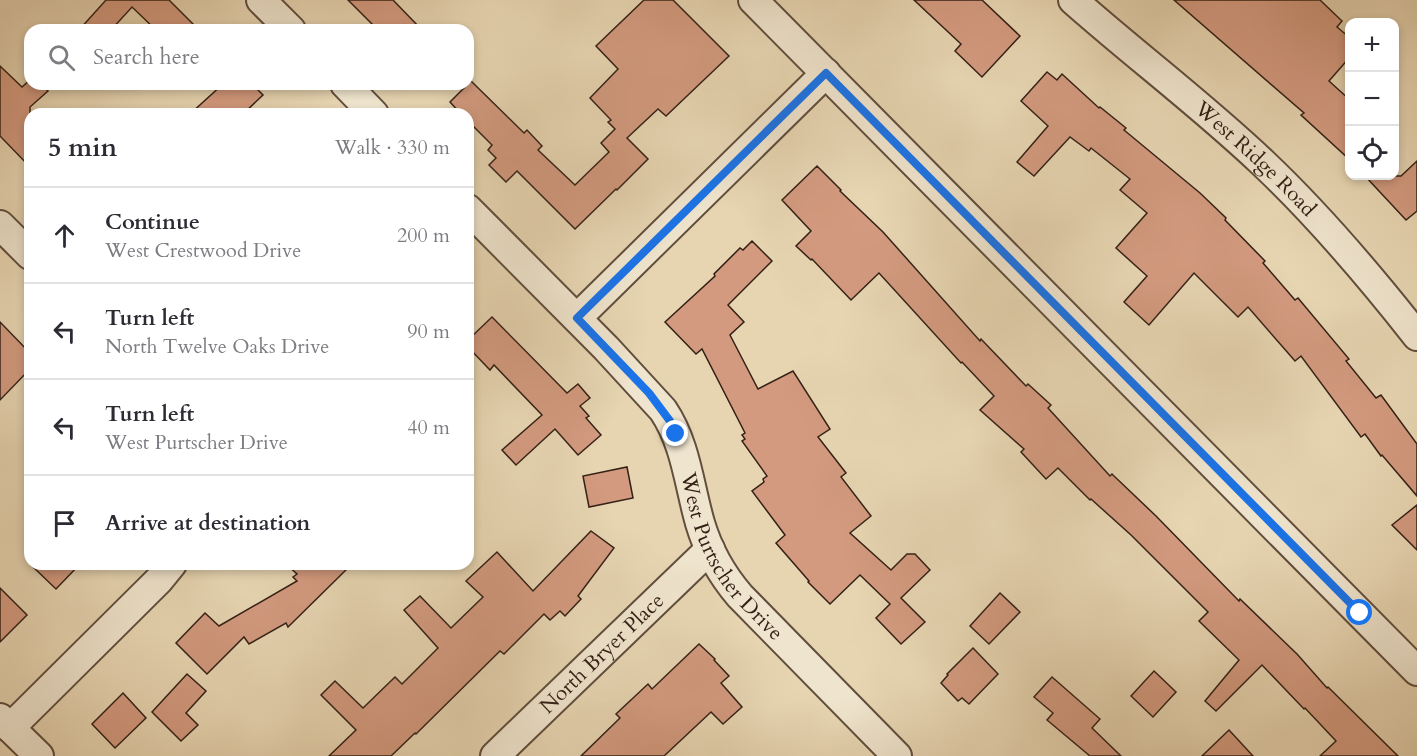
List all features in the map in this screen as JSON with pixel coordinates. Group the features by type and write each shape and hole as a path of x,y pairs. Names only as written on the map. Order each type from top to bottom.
{"street":[{"path":"261,0 285,24"},
{"path":"753,0 1417,670"},
{"name":"West Ridge Road","path":"1073,0 1195,102 1263,163 1342,244 1417,336"},
{"path":"577,318 826,73"},
{"path":"351,90 368,108"},
{"name":"West Purtscher Drive","path":"474,215 649,393 670,421 683,454 700,523 723,576 897,756"},
{"path":"0,225 24,249"},
{"name":"North Bryer Place","path":"495,756 710,549"},
{"path":"39,756 5,723 167,570"}],"building":[{"path":"106,0 169,0 193,24 150,24 132,7 116,24 84,24"},
{"path":"348,0 393,0 416,24 372,24"},
{"path":"644,0 673,0 729,56 666,116 658,109 627,138 648,159 575,229 517,171 506,182 489,165 496,158 488,150 492,145 474,127 474,108 456,108 450,102 462,90 474,90 474,84 524,133 527,130 542,146 538,150 575,185 609,152 601,143 615,129 608,122 611,120 590,98 618,69 596,46"},
{"path":"914,0 982,0 1020,36 982,77 955,51 961,44"},
{"path":"1174,0 1320,0 1342,21 1337,27 1345,34 1345,63 1329,81 1345,95 1345,155 1301,115 1304,113"},
{"path":"0,66 22,87 24,85 24,90 48,91 30,108 24,108 24,161 0,136"},
{"path":"1047,72 1057,80 1062,74 1099,108 1126,128 1124,130 1200,193 1265,261 1263,263 1295,300 1298,298 1349,359 1346,361 1376,398 1381,395 1417,444 1417,496 1381,456 1365,434 1361,437 1301,356 1295,361 1248,307 1238,317 1194,273 1149,325 1124,302 1147,276 1116,248 1147,213 1120,190 1130,179 1091,148 1089,151 1070,137 1034,176 1017,162 1048,126 1021,101"},
{"path":"216,90 258,90 263,95 249,108 197,108"},
{"path":"1417,161 1417,211 1406,220 1369,180 1399,180"},
{"path":"817,166 883,232 980,341 981,339 1026,386 1028,384 1051,405 1048,408 1110,476 1112,474 1156,516 1239,601 1240,599 1297,654 1327,688 1398,756 1320,756 1336,741 1262,665 1216,711 1205,701 1239,660 1199,621 1208,612 1131,535 1090,500 1058,468 1046,479 1021,452 1024,449 980,410 994,396 879,273 851,300 812,259 796,246 811,231 782,200"},
{"path":"752,241 772,261 728,305 744,322 730,335 758,389 793,371 830,429 818,437 846,473 841,477 871,516 850,533 891,570 907,554 915,554 930,570 901,598 925,622 901,644 876,618 890,604 860,575 830,604 808,582 776,543 785,535 752,491 764,482 763,479 767,476 742,441 745,439 742,435 745,433 702,349 696,354 665,322 715,276 714,274 740,248 743,250"},
{"path":"492,317 567,393 578,384 590,398 580,406 589,416 586,418 601,435 578,455 555,429 516,465 502,450 542,415 494,365 490,370 474,353 474,334"},
{"path":"0,322 24,347 24,375 0,400"},
{"path":"627,467 633,498 589,507 583,476"},
{"path":"1417,505 1417,550 1392,525"},
{"path":"591,531 614,548 578,596 581,599 565,616 560,611 550,620 544,614 504,654 500,651 391,756 329,756 356,730 321,695 335,681 363,708 395,677 402,684 438,648 404,610 420,596 451,628 483,597 466,581 497,552 533,591"},
{"path":"36,570 74,570 56,589"},
{"path":"293,570 346,570 288,627 286,623 249,644 244,637 207,674 176,643 205,613 219,626 297,581 293,577 297,574"},
{"path":"0,588 27,615 0,642"},
{"path":"1000,593 1020,612 989,644 970,626"},
{"path":"699,644 729,676 721,683 742,707 723,724 711,712 664,756 581,756 620,718 616,714 648,684 652,689"},
{"path":"973,648 998,674 969,704 962,698 958,701 941,683"},
{"path":"1154,671 1176,692 1153,717 1131,696"},
{"path":"187,674 206,691 186,713 198,725 181,741 152,712"},
{"path":"1052,677 1100,719 1092,728 1121,756 1090,756 1047,720 1053,713 1034,697"},
{"path":"123,693 146,718 115,748 92,724"},
{"path":"1229,730 1253,756 1202,756"}],"route":[{"path":"676,434 663,410 649,393 577,318 826,73 1360,613"}]}
